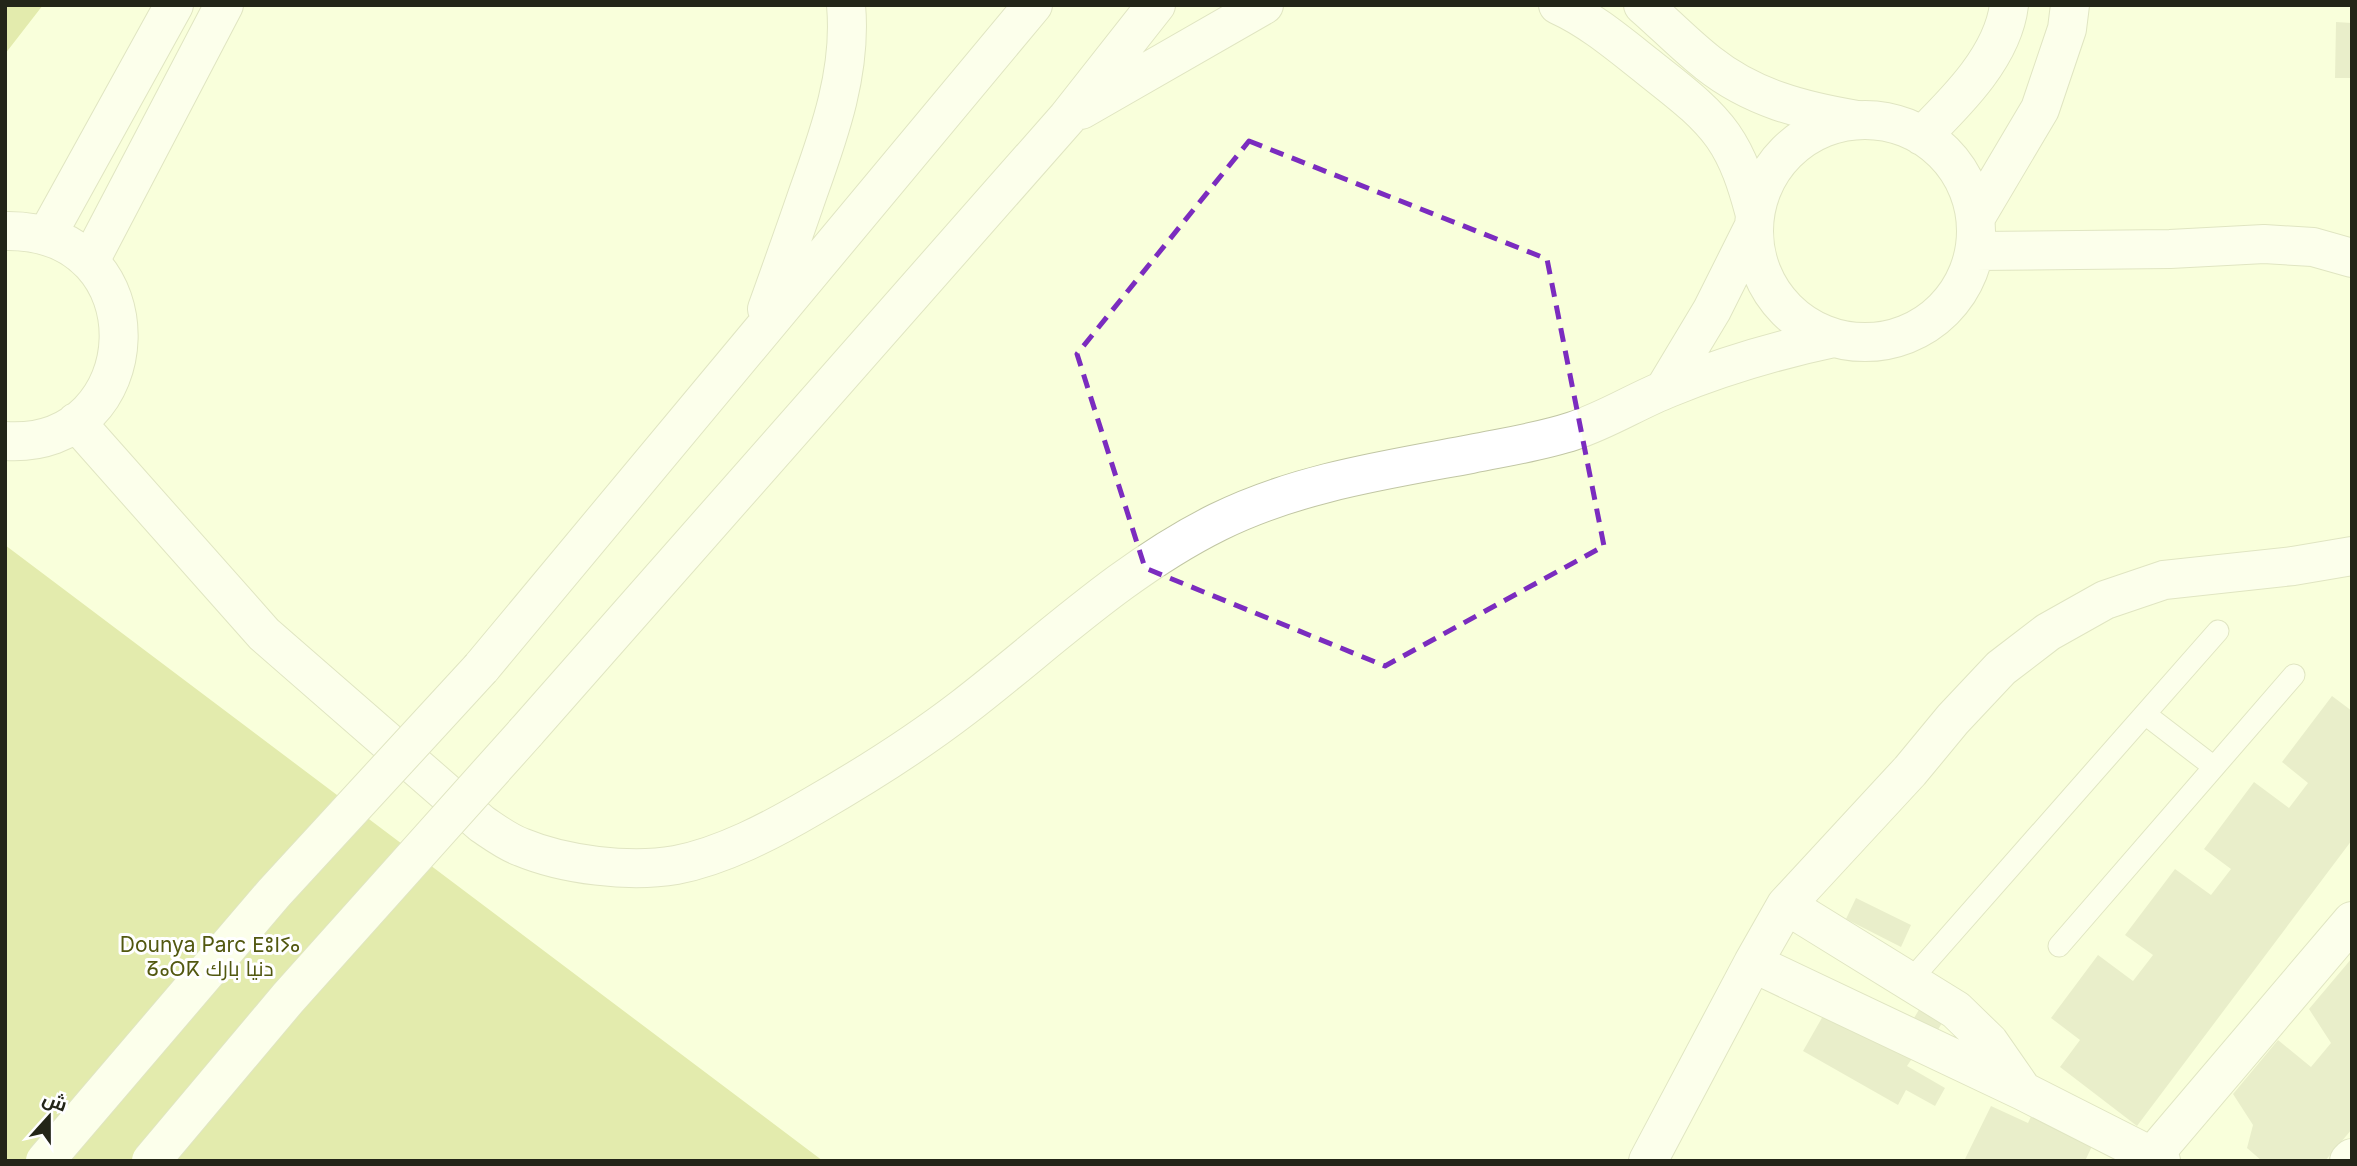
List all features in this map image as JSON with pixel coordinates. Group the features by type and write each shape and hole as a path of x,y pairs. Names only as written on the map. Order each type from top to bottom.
{"main road":[{"path":"47,236 174,5"},
{"path":"90,261 224,5"},
{"path":"759,332 831,126 842,80 848,34 846,5"},
{"path":"45,1161 274,893 481,668 1033,5"},
{"path":"151,1161 288,998 1067,118 1156,5"},
{"path":"1067,118 1264,5"},
{"path":"1558,5 1603,32 1686,97 1706,115 1723,136 1747,185 1754,219 1756,257 1766,284 1784,308 1807,326 1834,338 1865,342 1896,339 1924,326 1948,306 1965,280 1975,234 2040,109 2067,29 2070,5"},
{"path":"1643,5 1708,63 1763,96 1794,107 1857,120 1891,122 1922,136 1949,157 1967,185 1975,234"},
{"path":"1922,136 1966,92 1992,51 2008,16 2009,5"},
{"path":"1664,390 1712,310 1754,219 1767,176 1790,148 1821,128 1857,120"},
{"path":"5,231 24,231 47,236 77,250 90,261 104,280 114,300 120,322 116,368 107,388 93,407 76,422 55,433 32,440 5,441"},
{"path":"1975,234 2170,249 2264,244 2313,247 2352,258"},
{"path":"76,422 264,634 482,824 516,846 549,857 612,867 666,866 743,842 792,818 874,771 962,708 1148,561 1219,521 1295,491 1575,431 1664,390 1753,358 1834,338"},
{"path":"1648,1161 1752,963 1786,905 2001,668 2048,632 2105,600 2164,580 2293,566 2352,556"},
{"path":"1786,905 1956,1010 1989,1042 2022,1091"},
{"path":"1752,963 2022,1091 2153,1159 2352,921"}],"lane":[{"path":"1909,982 2218,631"},
{"path":"2059,946 2294,675"},
{"path":"2145,714 2214,767"}],"highlighted area":[{"path":"1249,141 1547,259 1604,546 1385,666 1145,568 1077,354"}],"green space":[{"path":"5,5 43,5 5,54"},
{"name":"Dounya Parc ⴹⵓⵏⵢⴰ ⵒⴰⵔⴽ دنيا بارك","path":"5,545 823,1161 5,1161"}],"building":[{"path":"2336,22 2352,23 2352,78 2335,78"},
{"path":"2332,696 2352,711 2352,840 2137,1126 2060,1067 2080,1040 2051,1018 2098,955 2133,981 2153,955 2125,935 2175,869 2211,895 2231,869 2204,849 2254,782 2289,808 2308,783 2282,762"},
{"path":"1856,898 1911,925 1901,947 1846,919"},
{"path":"2352,958 2352,1129 2325,1161 2262,1161 2247,1148 2253,1125 2233,1094 2278,1040 2311,1067 2331,1043 2309,1009"},
{"path":"1923,1003 1946,1016 1931,1042 1908,1028"},
{"path":"1827,1009 1913,1057 1907,1066 1945,1088 1935,1106 1906,1090 1898,1105 1803,1051"},
{"path":"1991,1106 2028,1123 2034,1110 2095,1140 2085,1161 1964,1161"}]}
